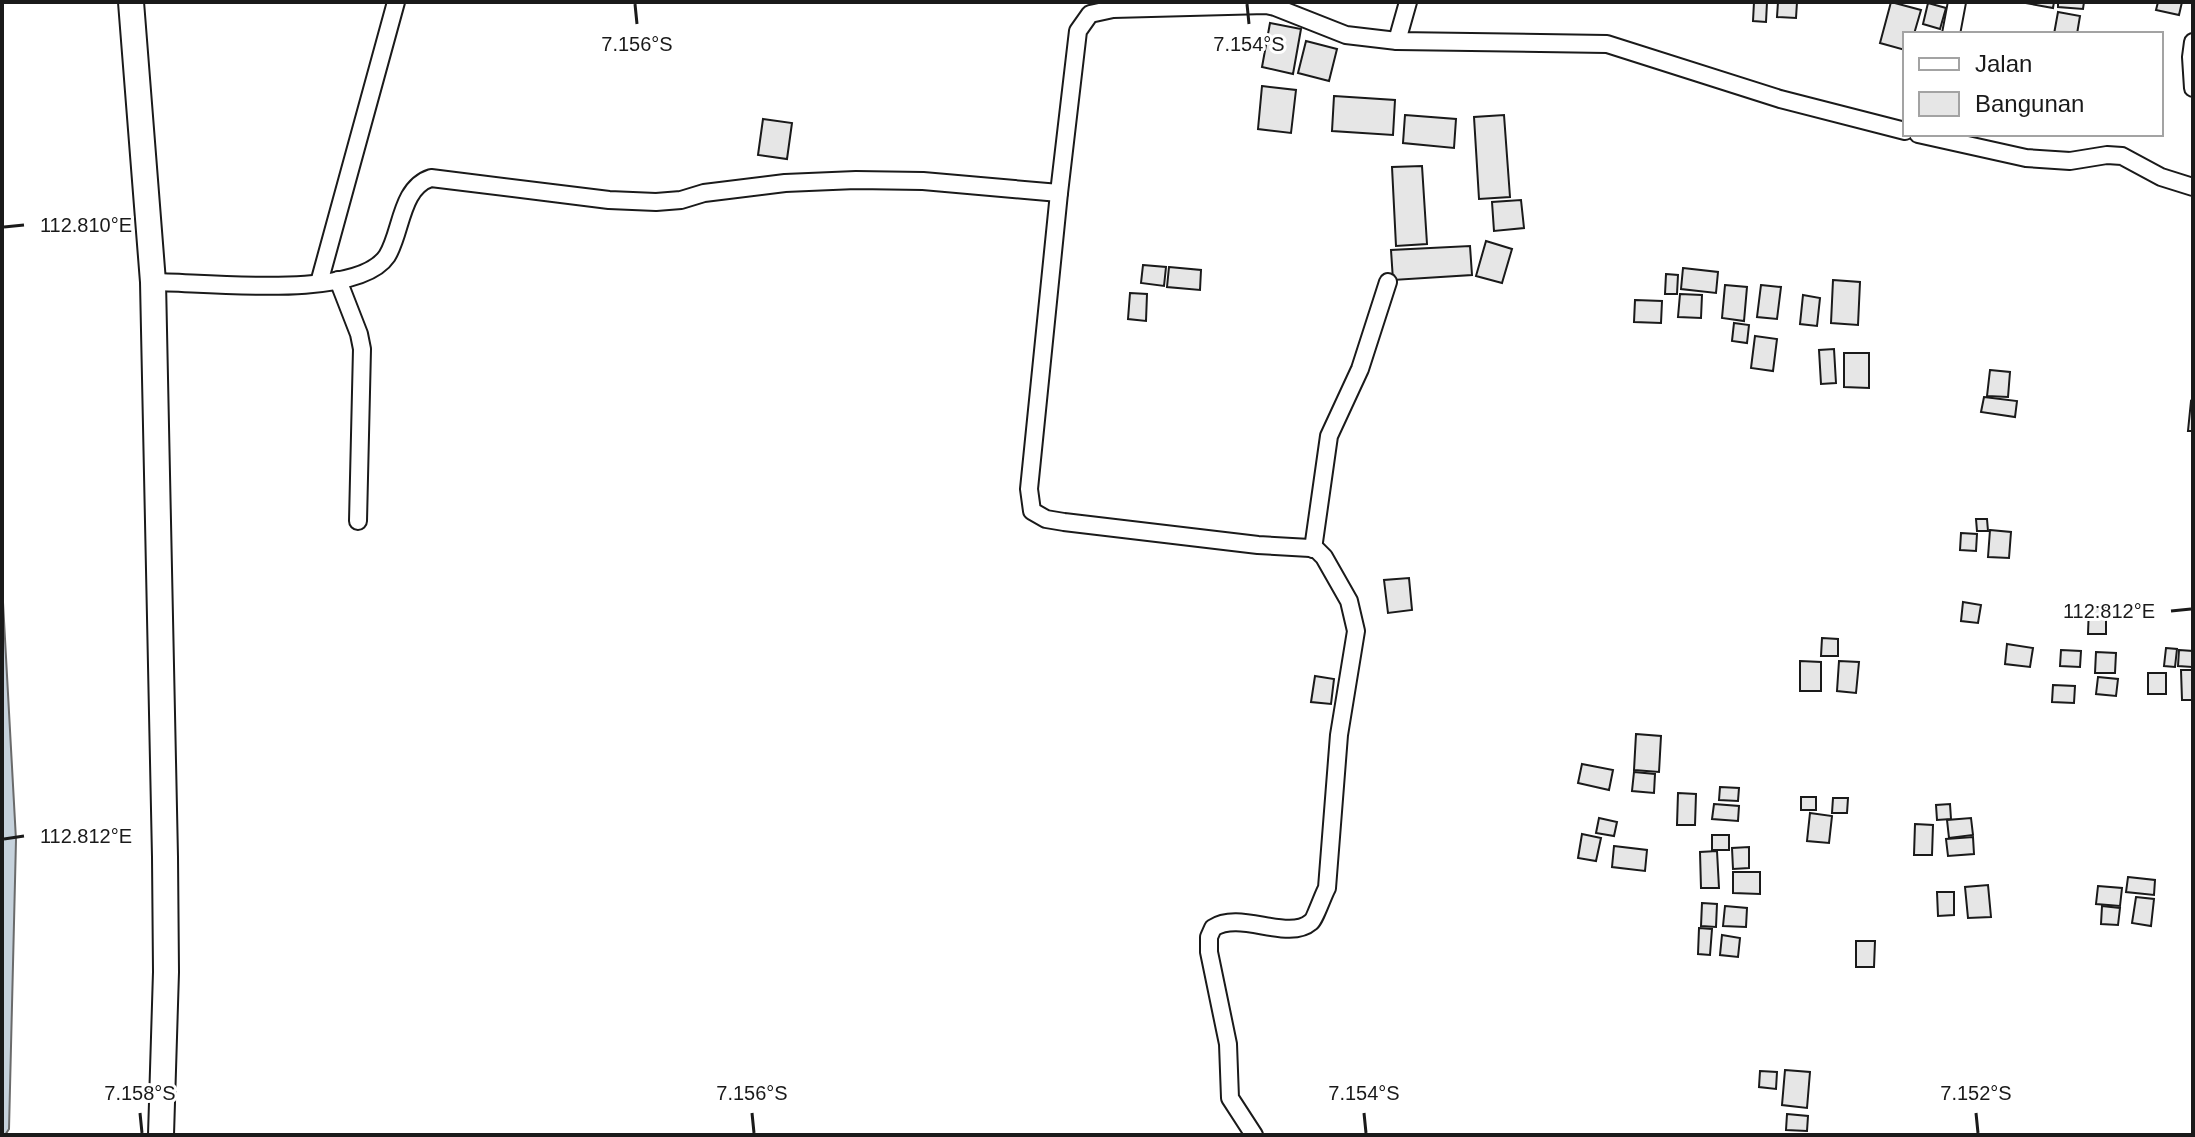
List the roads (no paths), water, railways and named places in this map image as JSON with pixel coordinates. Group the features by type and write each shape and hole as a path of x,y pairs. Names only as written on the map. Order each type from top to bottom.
{"main road":[{"path":"131,2 153,282 165,857 166,972 161,1135"}],"street":[{"path":"319,283 396,2"},
{"path":"1397,41 1408,2"},
{"path":"1951,32 1957,2"},
{"path":"1254,1135 1230,1098 1228,1044 1209,952 1209,937 1213,928 1229,921 1296,928 1304,926 1316,916 1317,906 1327,888 1339,735 1356,631 1355,617 1324,557 1313,549 1064,522 1046,519 1032,511 1029,489 1078,31 1090,14 1113,9 1266,5 1346,35 1397,41 1607,44 1780,99 1903,130"},
{"path":"2193,42 2193,88"},
{"path":"1936,136 2026,158 2070,161 2107,155 2122,156 2161,177 2191,181"},
{"path":"153,282 258,286 319,283 357,276 382,262 397,235 408,197 424,180 431,178 646,202 673,201 704,193 785,183 856,180 923,181 1059,193"},
{"path":"338,280 362,349 358,521"},
{"path":"1313,549 1329,436 1360,369 1388,282"}]}
